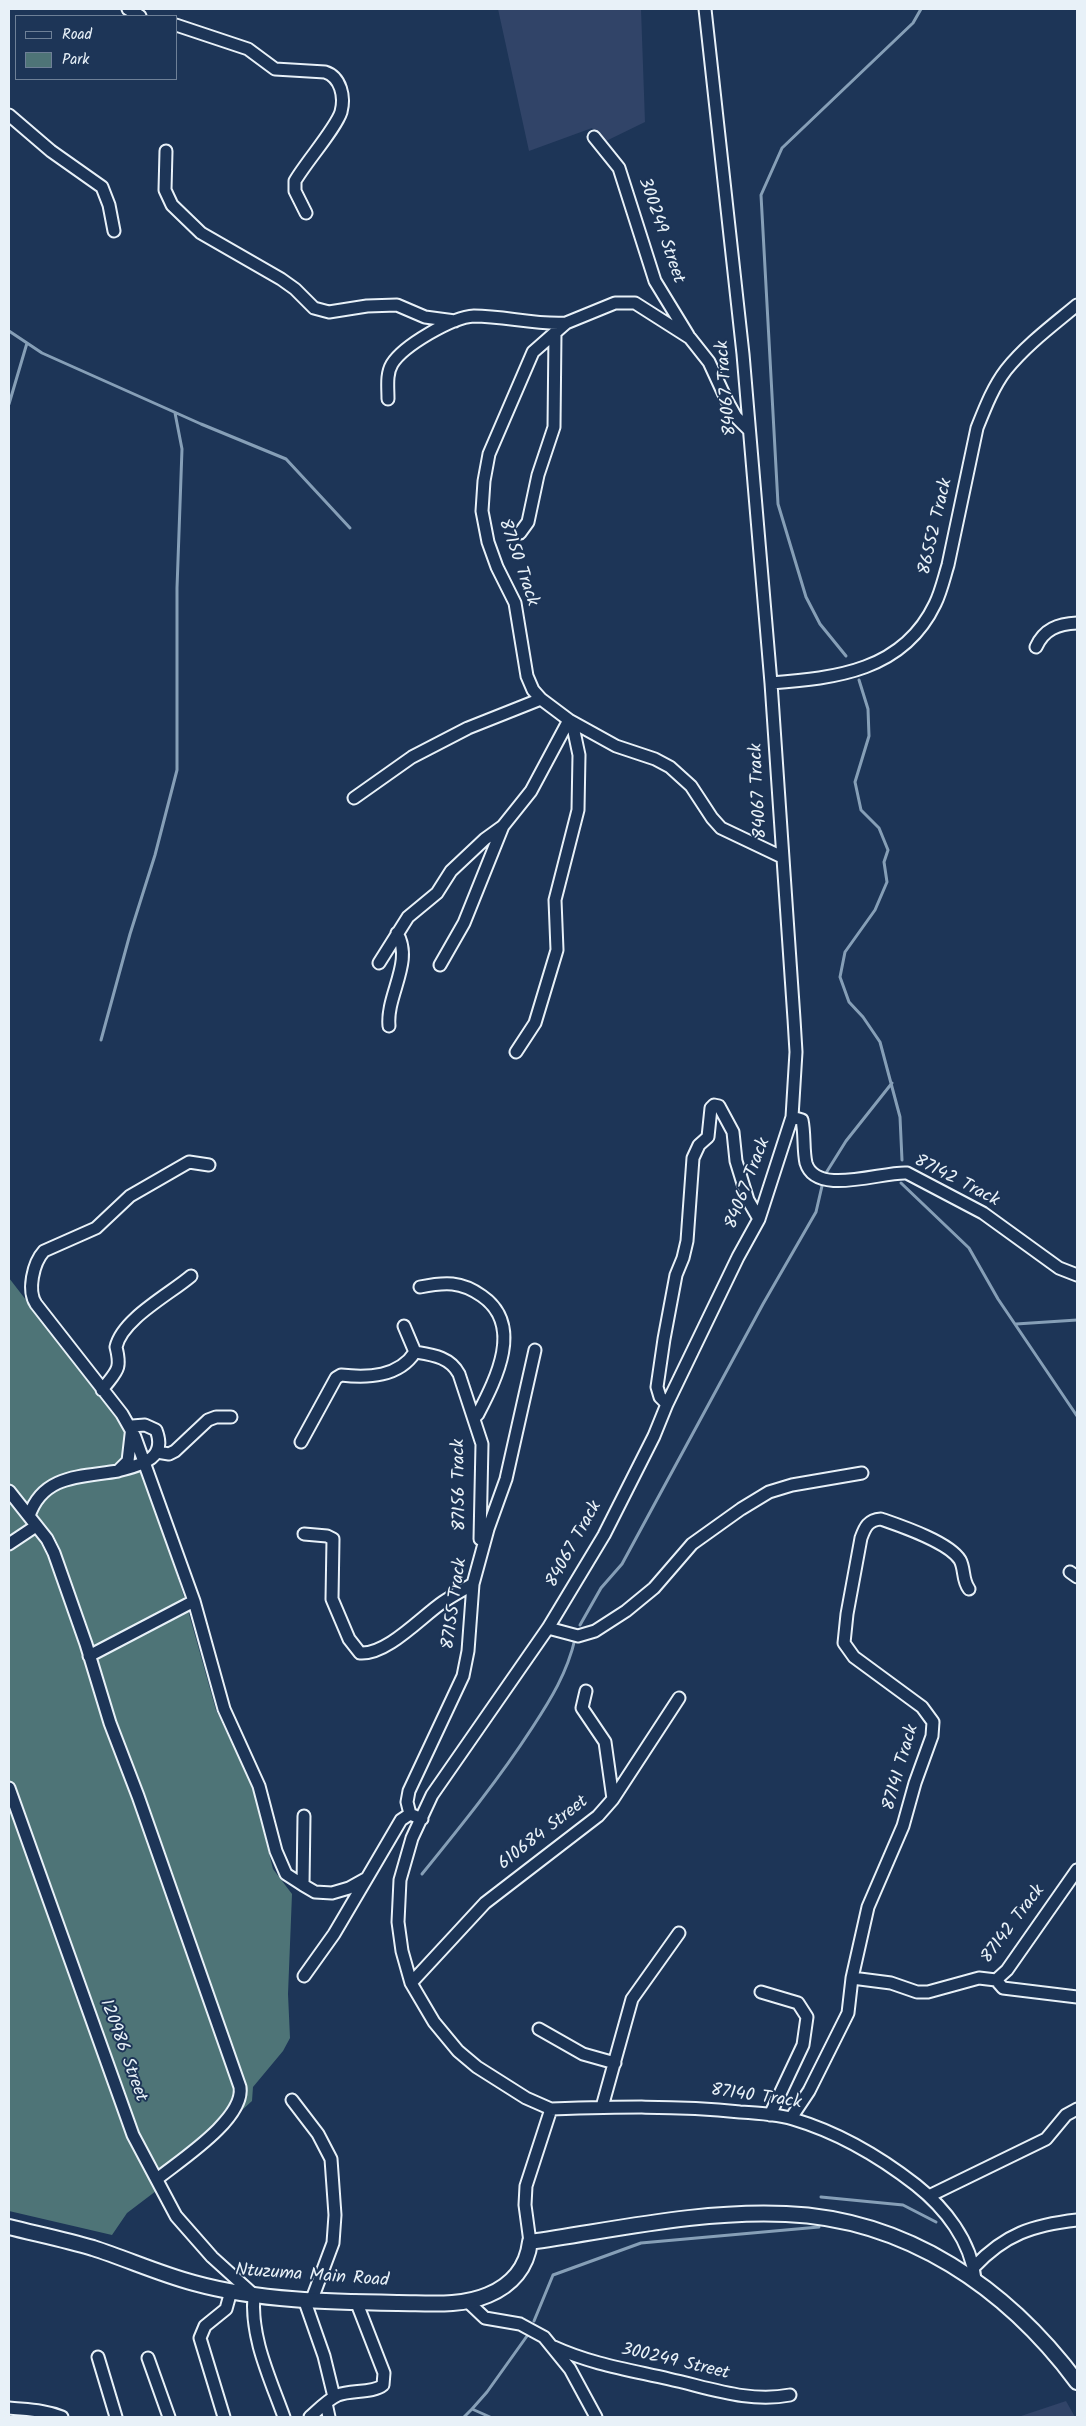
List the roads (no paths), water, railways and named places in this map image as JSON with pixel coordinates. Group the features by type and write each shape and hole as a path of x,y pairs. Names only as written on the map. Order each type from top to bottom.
{"main road":[{"path":"530,2242 678,2220 785,2214 825,2218 904,2240 974,2273 1055,2352 1077,2382"},
{"name":"Ntuzuma Main Road","path":"9,2227 94,2248 194,2283 254,2295 356,2301 450,2303 466,2301 496,2291 515,2277 528,2257 530,2242"}],"street":[{"name":"84067 Track","path":"551,2109 526,2098 501,2083 458,2051 434,2022 411,1983 399,1936 398,1894 406,1853 432,1795 448,1769 548,1628 604,1535 759,1218 792,1117 796,1052 771,683 743,354 704,9"},
{"path":"178,26 248,49 275,70 325,72 337,80 341,90 341,112 295,181 295,190 306,213"},
{"path":"9,115 51,151 102,187 109,204 114,230"},
{"name":"300249 Street","path":"594,137 619,168 655,281 690,338"},
{"path":"166,151 165,190 172,205 201,233 281,279 295,289 314,308 329,312 367,306 397,305 425,317 455,321"},
{"name":"87150 Track","path":"749,430 736,417 709,362 690,338 646,309 628,302 615,303 566,323 532,352 489,454 482,500 488,542 502,580 514,603 527,676 541,699 571,721 616,746 655,759 670,767 691,786 712,818 721,828 782,857"},
{"name":"86552 Track","path":"771,683 833,677 857,672 897,649 913,636 935,604 942,586 950,558 977,428 985,407 1007,369 1031,344 1077,305"},
{"path":"388,399 388,376 393,362 424,337 455,321 473,316 542,324 566,323"},
{"path":"520,533 528,522 538,476 554,427 555,333"},
{"path":"1036,647 1041,636 1048,629 1077,623"},
{"path":"354,798 412,757 468,728 541,699"},
{"path":"440,965 464,923 503,826 534,786 571,721"},
{"path":"516,1052 535,1023 557,950 555,900 578,810 579,756 571,721"},
{"path":"379,963 397,933 414,911 437,893 451,871 485,839 503,826"},
{"path":"389,1026 390,1005 403,953 402,941 397,933"},
{"path":"667,1404 660,1397 657,1387 664,1339 676,1274 683,1258 687,1241 694,1158 700,1146 708,1137 711,1108 714,1105 720,1106 733,1132 736,1161 748,1200 759,1218"},
{"name":"87142 Track","path":"792,1117 802,1120 805,1133 806,1161 810,1170 820,1178 838,1181 897,1172 907,1173 984,1213 1059,1268 1077,1275"},
{"path":"208,1165 189,1162 130,1196 96,1228 41,1254 33,1275 31,1293 33,1299 131,1429 146,1463 194,1601 224,1709 259,1786 283,1870 290,1878 315,1892 332,1893 349,1888 367,1878"},
{"path":"102,1390 119,1366 120,1357 116,1347 125,1330 138,1316 191,1276"},
{"path":"420,1287 438,1284 462,1284 487,1300 501,1319 504,1332 502,1358 496,1378 478,1414 474,1418"},
{"path":"301,1442 336,1378 392,1372 403,1367 415,1352 404,1326"},
{"name":"87155 Track","path":"410,1814 407,1802 409,1791 463,1676 468,1651 473,1584 479,1558 506,1479 534,1350"},
{"name":"87156 Track","path":"415,1352 436,1356 453,1365 460,1374 474,1418 482,1444 479,1558"},
{"path":"157,1452 169,1454 175,1451 212,1418 231,1417"},
{"path":"29,1516 37,1500 59,1481 118,1471 146,1463 157,1452 160,1445 156,1430 145,1425 132,1426 128,1461 118,1471"},
{"path":"548,1628 578,1636 595,1631 626,1611 654,1588 692,1544 741,1509 769,1492 792,1485 862,1473"},
{"path":"9,1491 29,1516 54,1553 90,1656 110,1724 138,1796 240,2087 241,2094 227,2120 157,2179"},
{"name":"87141 Track","path":"792,2118 822,2068 848,2013 852,1978 868,1907 903,1826 915,1783 932,1736 933,1722 922,1707 854,1657 844,1643 847,1614 861,1538 865,1528 872,1520 881,1519 942,1546 959,1559 965,1583 969,1589"},
{"path":"9,1544 36,1526"},
{"path":"304,1534 327,1536 333,1539 332,1599 349,1640 360,1653 372,1652 386,1645 442,1603 473,1584"},
{"path":"90,1656 194,1601"},
{"path":"586,1691 582,1708 605,1742 613,1799"},
{"name":"610684 Street","path":"411,1983 486,1903 585,1827 613,1799 679,1698"},
{"name":"120986 Street","path":"9,1788 133,2135 157,2179 169,2206 212,2257 254,2295"},
{"path":"304,1976 334,1934 401,1820 410,1814 422,1819"},
{"path":"303,1885 304,1816"},
{"name":"87142 Track","path":"852,1978 891,1983 917,1992 928,1992 979,1978 996,1980 1007,1970 1077,1870"},
{"path":"602,2107 632,1999 679,1932"},
{"path":"996,1980 1003,1988 1077,1997"},
{"path":"761,1992 798,2003 807,2017 803,2045 770,2115"},
{"path":"539,2029 583,2054 615,2064"},
{"path":"292,2100 318,2134 329,2151 331,2159 335,2215 333,2243 308,2299 324,2356 330,2400 329,2417"},
{"name":"87140 Track","path":"551,2109 691,2107 792,2118 830,2131 897,2170 929,2196 956,2227 974,2273"},
{"path":"530,2242 525,2205 526,2186 551,2109"},
{"path":"929,2196 1046,2139 1066,2115 1077,2109"},
{"path":"974,2273 986,2254 1003,2242 1045,2223 1075,2218"},
{"path":"224,2417 200,2338 205,2326 226,2309 232,2291"},
{"path":"254,2295 253,2319 261,2353 284,2417"},
{"path":"310,2417 330,2400 352,2391 380,2388 384,2380 377,2352 356,2301"},
{"path":"466,2301 485,2318 520,2324 534,2330 554,2348 570,2369 596,2417"},
{"name":"300249 Street","path":"554,2348 598,2364 734,2395 771,2399 790,2395"},
{"path":"98,2357 116,2417"},
{"path":"148,2358 169,2417"},
{"path":"9,2408 38,2412 44,2410 62,2417"}],"waterway":[{"path":"846,656 820,624 806,597 778,504 761,195 782,148 913,23 921,9"},
{"path":"9,331 42,353 201,424 286,459 350,528"},
{"path":"9,404 27,343"},
{"path":"101,1040 130,934 155,855 177,770 177,588 182,449 175,413"},
{"path":"859,680 868,709 869,736 855,782 861,810 879,828 888,850 884,862 887,882 875,910 845,952 840,977 849,1002 863,1017 880,1042 900,1117 902,1160"},
{"path":"826,1173 846,1141 892,1083"},
{"path":"901,1183 969,1248 998,1299 1077,1416"},
{"path":"580,1625 601,1588 622,1564 763,1304 816,1212 822,1186"},
{"path":"1016,1324 1077,1320"},
{"path":"422,1874 493,1784 546,1707 568,1663 575,1639"},
{"path":"821,2197 903,2205 936,2222"},
{"path":"534,2321 553,2275 641,2243 819,2227"},
{"path":"472,2409 487,2392 527,2336"},
{"path":"464,2417 472,2409 490,2417"}]}
